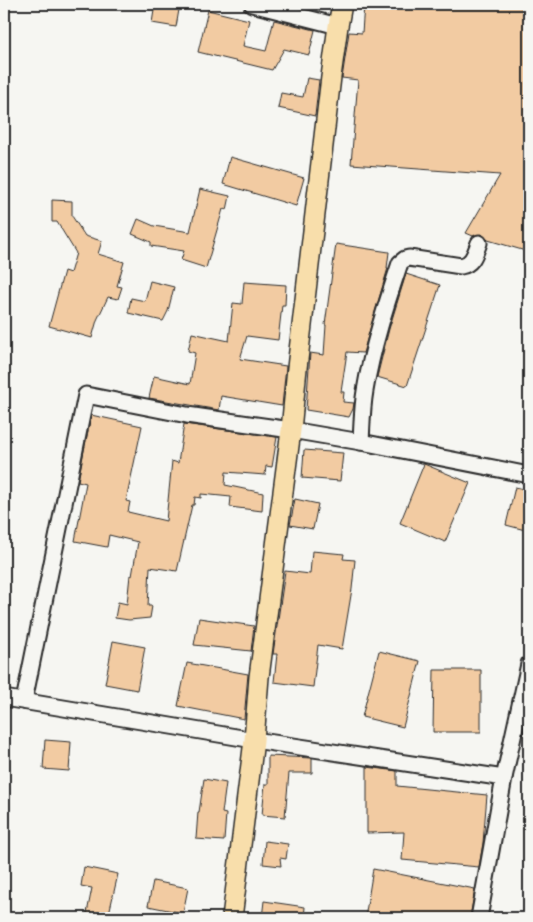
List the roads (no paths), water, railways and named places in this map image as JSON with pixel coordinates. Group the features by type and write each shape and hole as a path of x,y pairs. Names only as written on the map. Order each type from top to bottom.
{"main road":[{"path":"232,918 254,740 259,676 291,430 342,4"}],"street":[{"path":"252,4 338,26"},
{"path":"361,442 365,392 380,325 400,263 409,258 466,266 470,263 480,243"},
{"path":"24,701 86,395 187,415 361,442 529,475"},
{"path":"479,918 504,778 529,664"},
{"path":"4,698 254,740 504,778"}]}
